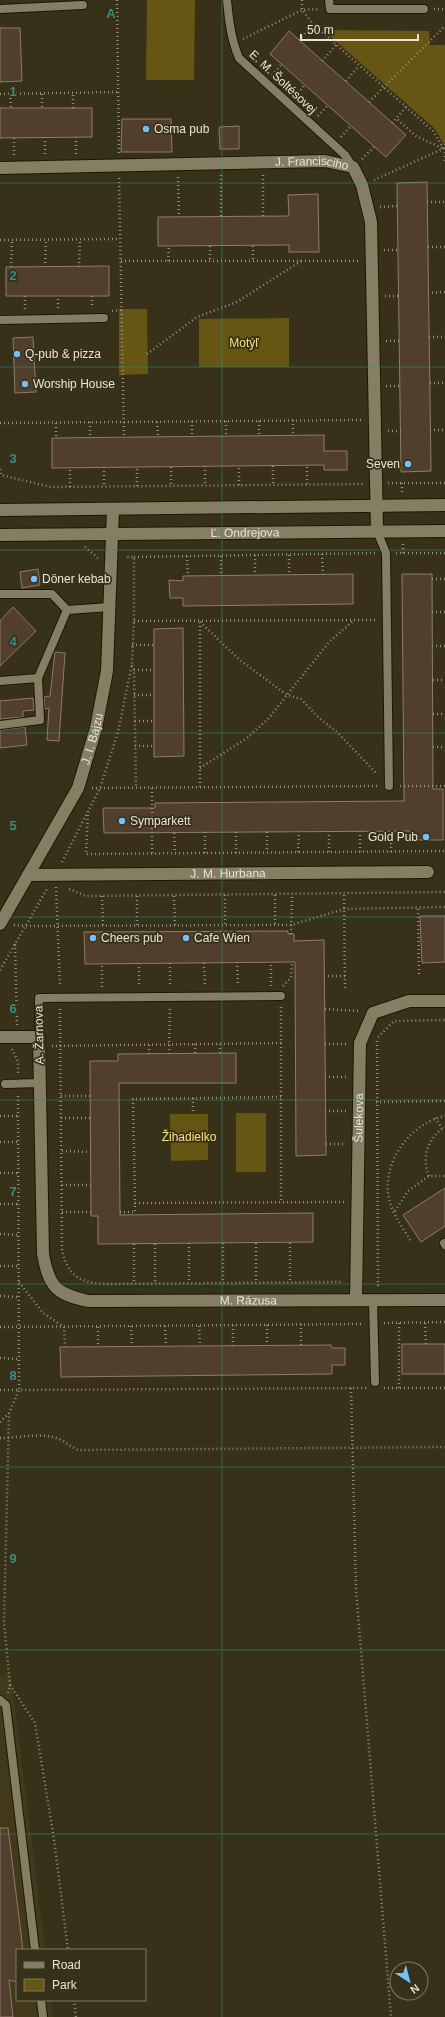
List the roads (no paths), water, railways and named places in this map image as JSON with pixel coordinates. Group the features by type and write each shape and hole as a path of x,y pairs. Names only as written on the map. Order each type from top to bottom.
{"street":[{"name":"J. Francisciho","path":"0,168 325,161 353,167 362,185 371,222 377,506"},
{"name":"Ľ. Ondrejova","path":"0,510 113,510 445,505"},
{"path":"377,506 377,531"},
{"path":"112,534 113,510"},
{"name":"Ľ. Ondrejova","path":"0,534 445,531"},
{"name":"J. I. Bajzu","path":"0,923 78,788 96,728 108,671 112,534"},
{"name":"J. M. Hurbana","path":"28,875 428,872"},
{"name":"Šulekova","path":"356,1300 360,1043 373,1013 409,1001 445,1001"},
{"path":"3,1043 39,1041"},
{"name":"A. Žarnova","path":"39,1041 43,1254 46,1272 56,1288"},
{"name":"M. Rázusa","path":"56,1288 67,1297 88,1301 445,1300"}],"lane":[{"name":"E. M. Šoltésovej","path":"227,0 229,26 233,44 239,58 345,155 353,167"},
{"path":"329,0 330,9 424,9"},
{"path":"0,9 82,5"},
{"path":"0,320 104,318"},
{"path":"377,531 386,553 389,786"},
{"path":"0,594 52,594 67,610 110,608"},
{"path":"0,725 40,720 38,678 67,610"},
{"path":"0,681 38,678"},
{"name":"A. Žarnova","path":"39,1041 39,998 281,996"},
{"path":"5,1084 40,1083"},
{"path":"372,1300 375,1386"},
{"path":"3,1703 35,1949"},
{"path":"41,2001 43,2017"}],"place":[{"name":"Osma pub","path":"146,129"},
{"name":"Q-pub & pizza","path":"17,354"},
{"name":"Worship House","path":"25,384"},
{"name":"Seven","path":"408,464"},
{"name":"Döner kebab","path":"34,579"},
{"name":"Symparkett","path":"122,821"},
{"name":"Gold Pub","path":"426,837"},
{"name":"Cheers pub","path":"93,938"},
{"name":"Cafe Wien","path":"186,938"}],"park label":[{"name":"Motýľ","path":"244,343"},
{"name":"Žihadielko","path":"189,1137"}]}
